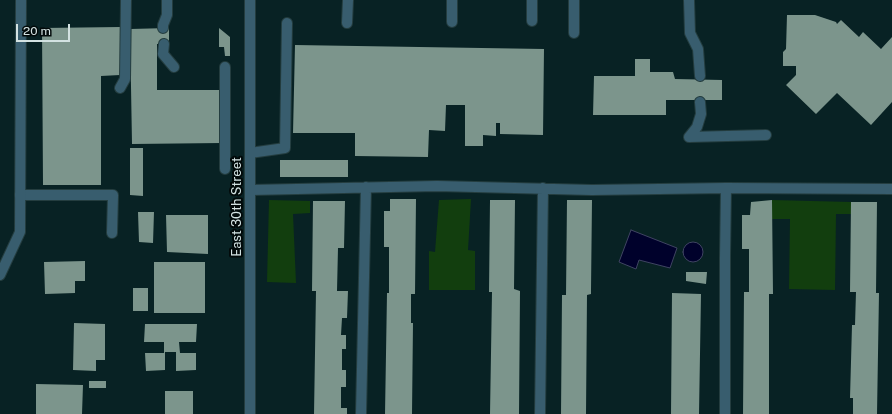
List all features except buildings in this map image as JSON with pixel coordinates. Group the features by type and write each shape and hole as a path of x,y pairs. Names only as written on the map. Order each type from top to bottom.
{"street":[{"path":"0,275 20,232 21,0"},
{"path":"120,88 125,79 126,0"},
{"path":"163,28 167,15 168,0"},
{"path":"174,0 174,17"},
{"name":"East 30th Street","path":"250,0 250,414"},
{"path":"347,23 348,0"},
{"path":"452,0 452,22"},
{"path":"532,0 532,21"},
{"path":"574,0 574,33"},
{"path":"688,0 690,33 698,49 700,76"},
{"path":"250,153 285,148 287,23"},
{"path":"164,44 163,54 174,67"},
{"path":"225,67 225,169"},
{"path":"700,102 701,114 697,127 689,137 766,135"},
{"path":"250,190 437,186 592,190 726,188 892,189"},
{"path":"361,414 366,187"},
{"path":"540,414 543,188"},
{"path":"725,414 726,188"},
{"path":"20,195 113,195 112,233"}],"green space":[{"path":"471,199 468,250 475,251 475,290 429,290 429,251 435,252 439,200"},
{"path":"269,200 310,201 310,213 293,214 296,283 267,282"},
{"path":"772,200 851,202 851,214 836,214 835,290 789,289 790,219 772,219"}],"water":[{"path":"631,230 677,248 670,268 639,260 636,269 619,262"},
{"path":"693,242 700,245 703,252 700,259 693,262 686,259 683,252 686,245"}]}
